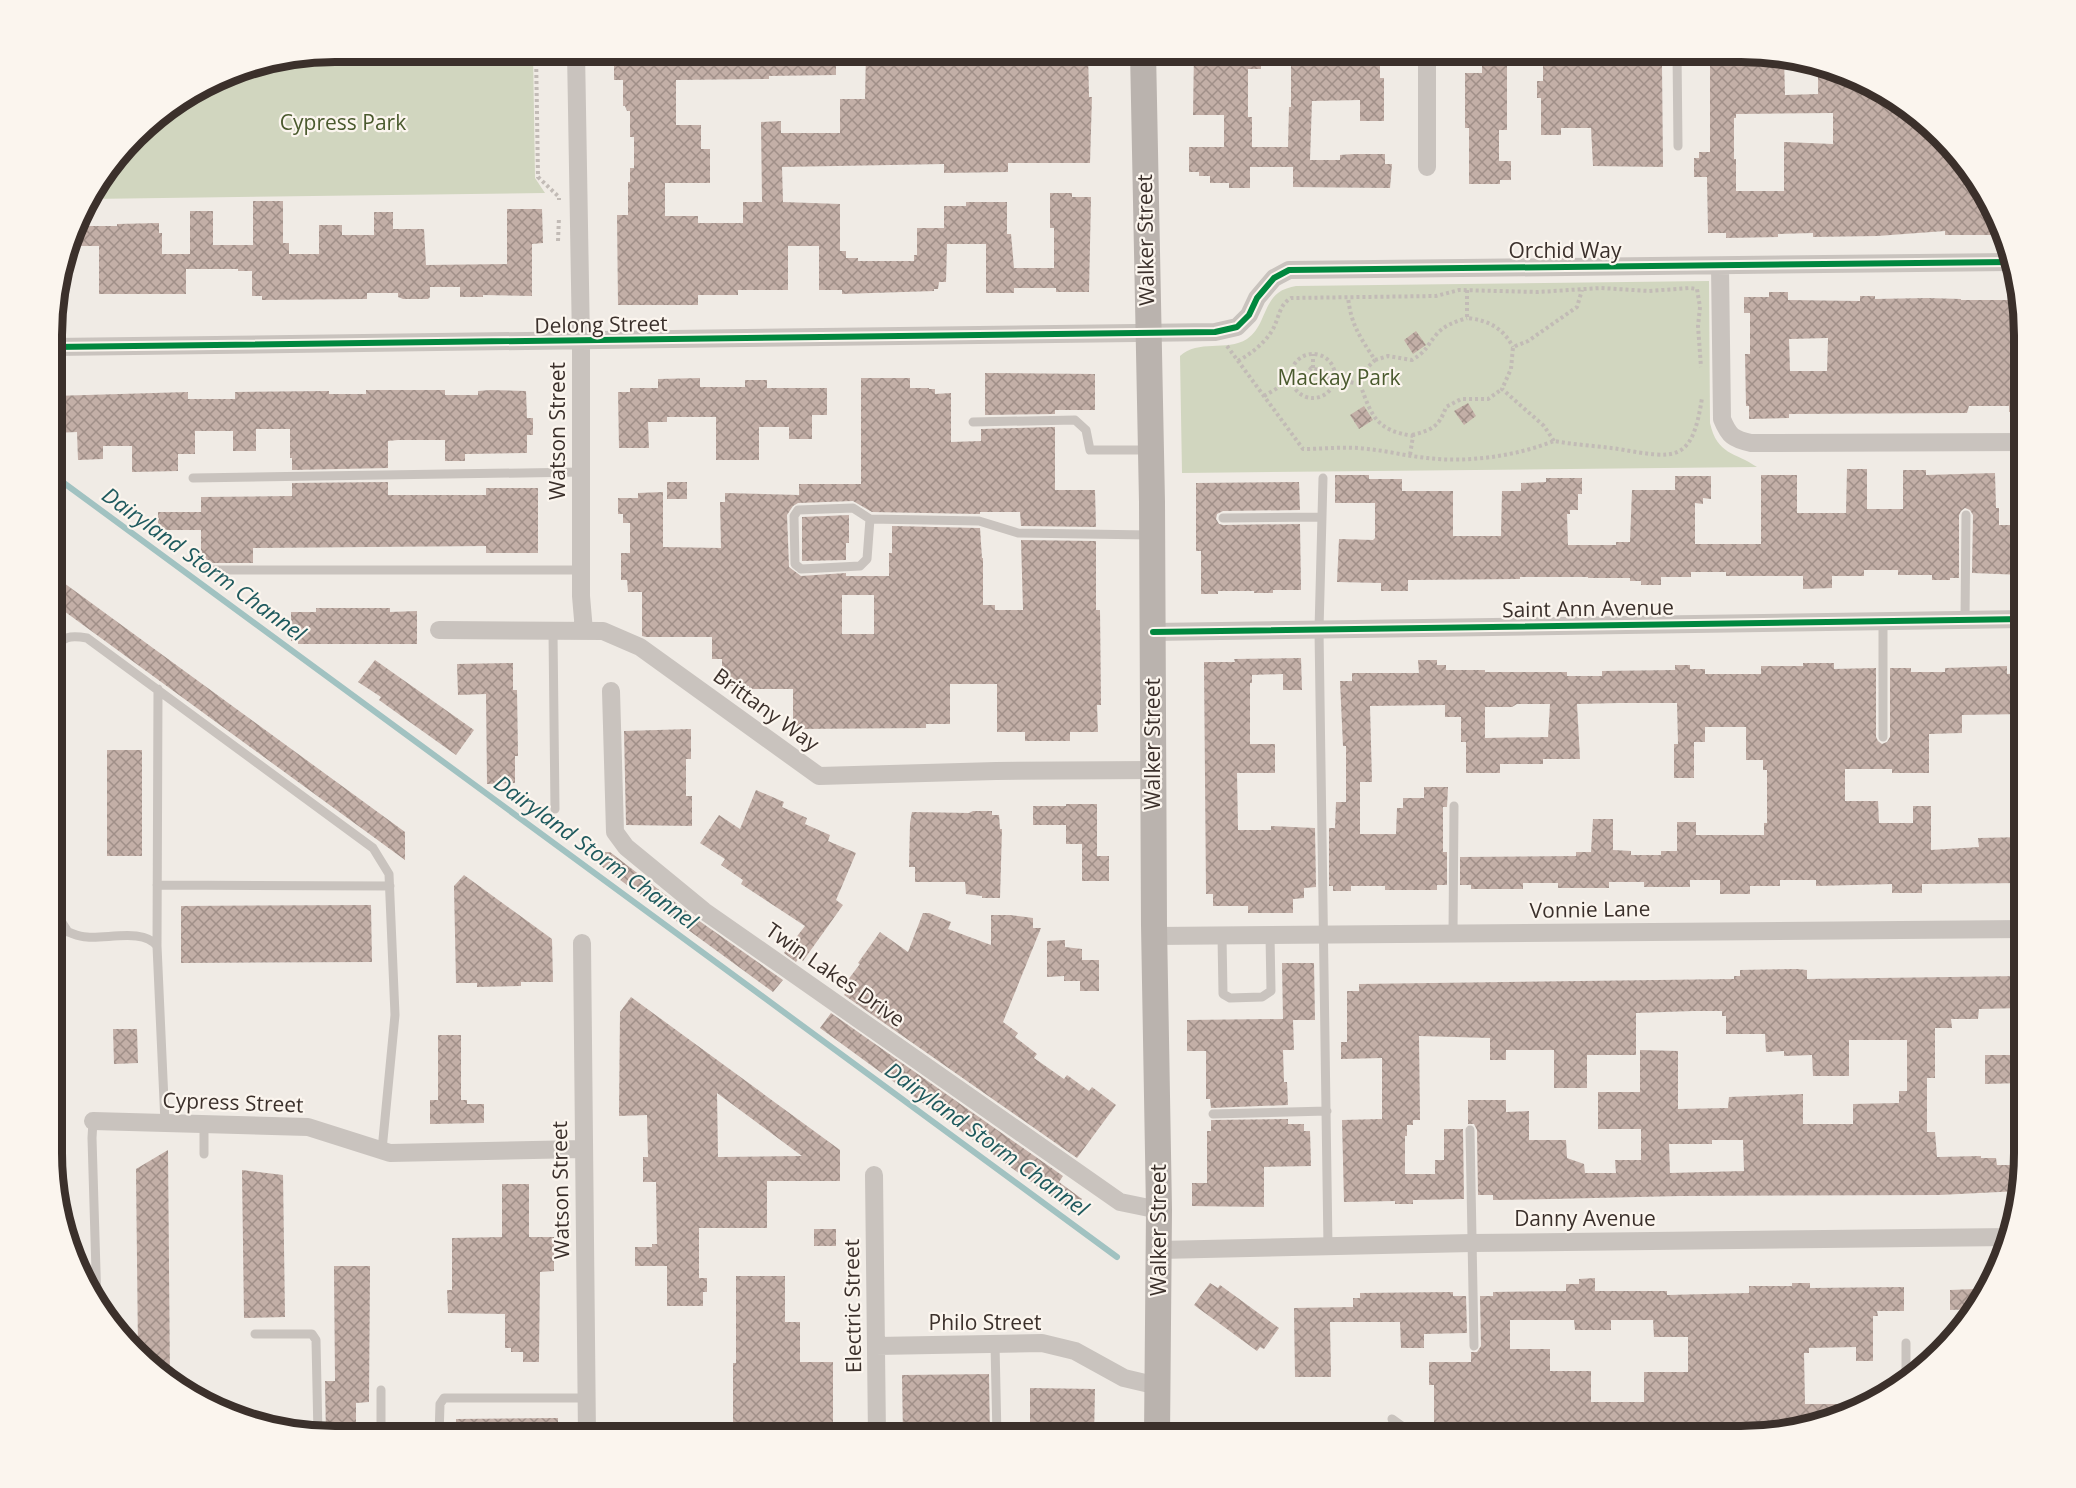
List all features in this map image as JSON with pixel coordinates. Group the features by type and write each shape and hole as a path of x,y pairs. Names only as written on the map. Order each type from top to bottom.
{"main road":[{"name":"Walker Street","path":"1143,62 1152,535 1159,1210 1157,1426"}],"street":[{"name":"Watson Street","path":"576,62 581,342 581,570 584,631"},
{"path":"1427,62 1427,167"},
{"name":"Orchid Way","path":"1148,332 1215,332 1237,327 1249,315 1257,298 1275,278 1289,270 2004,262"},
{"path":"1720,266 1722,418 1727,431 1736,440 1751,443 2014,442"},
{"name":"Delong Street","path":"62,348 1148,332"},
{"name":"Saint Ann Avenue","path":"1152,632 2014,619"},
{"name":"Brittany Way","path":"440,630 603,631 640,647 819,776 996,771 1153,770"},
{"name":"Twin Lakes Drive","path":"611,692 615,832 626,847 704,910 1120,1202 1159,1210"},
{"name":"Vonnie Lane","path":"1155,936 2014,928"},
{"name":"Watson Street","path":"582,943 587,1426"},
{"name":"Cypress Street","path":"93,1121 308,1127 390,1153 583,1149"},
{"name":"Electric Street","path":"874,1175 877,1426"},
{"name":"Danny Avenue","path":"1159,1250 1472,1243 2001,1237"},
{"name":"Philo Street","path":"876,1346 1041,1343 1076,1351 1124,1378 1158,1386"}],"lane":[{"path":"1677,62 1678,146"},
{"path":"973,422 1075,420 1086,430 1090,450 1150,450"},
{"path":"193,478 581,472"},
{"path":"1323,478 1319,630 1328,1247"},
{"path":"870,519 867,559 860,566 801,569 795,564 794,516 798,510 853,508 870,519 979,521 1018,533 1152,535"},
{"path":"1965,620 1966,515"},
{"path":"1223,518 1322,518"},
{"path":"206,570 581,570"},
{"path":"1883,621 1883,736"},
{"path":"553,632 555,808"},
{"path":"62,640 72,635 87,638 373,848 389,874 394,1015 382,1150"},
{"path":"158,689 157,946 165,1123"},
{"path":"1453,934 1454,806"},
{"path":"157,885 390,886"},
{"path":"62,923 68,932 86,937 141,936 152,939 157,946"},
{"path":"1222,936 1223,994 1230,998 1262,997 1271,991 1270,935"},
{"path":"1213,1114 1327,1112"},
{"path":"93,1121 97,1289"},
{"path":"204,1124 204,1154"},
{"path":"1470,1130 1473,1346"},
{"path":"255,1334 312,1334 316,1340 318,1426"},
{"path":"1906,1343 1906,1371"},
{"path":"995,1344 997,1426"},
{"path":"381,1390 381,1426"},
{"path":"439,1426 440,1404 444,1398 586,1398"},
{"path":"1392,1419 1402,1426"}],"path":[{"path":"536,62 538,177 559,197 558,241"},
{"path":"1238,361 1255,350 1266,339 1274,328 1281,306 1291,298 1436,296 1459,290 1538,292 1601,288 1649,291 1690,288 1697,289 1700,308 1698,326 1701,375"},
{"path":"1467,290 1467,318"},
{"path":"1514,347 1528,341 1577,307 1582,290"},
{"path":"1348,297 1352,322 1375,360"},
{"path":"1467,318 1478,319 1498,327 1507,335 1514,347 1511,369 1502,389 1488,399 1461,399 1446,407 1441,421 1429,431 1412,435 1398,434 1377,421 1368,409 1360,384 1366,369 1375,360 1388,356 1412,360 1426,351 1436,335 1446,326 1467,318"},
{"path":"1227,346 1303,449 1358,448 1445,459 1478,458 1515,452 1554,441 1645,454 1670,455 1689,443 1696,431 1702,391"},
{"path":"1313,354 1313,368"},
{"path":"1313,354 1327,358 1336,380 1324,396 1311,399 1297,393 1291,380 1293,366 1305,355 1313,354"},
{"path":"1313,368 1319,370 1321,377 1315,384 1306,381 1305,377 1308,370 1313,368"},
{"path":"1264,396 1291,380 1305,377"},
{"path":"1321,377 1360,384"},
{"path":"1502,389 1544,426 1554,441"},
{"path":"1410,455 1412,435"}],"green space":[{"name":"Cypress Park","path":"317,62 533,62 535,178 545,193 98,199 118,168 141,141 168,118 198,98 247,76 281,67"},
{"name":"Mackay Park","path":"1709,281 1710,423 1722,447 1757,467 1182,473 1180,356 1195,348 1230,345 1247,339 1257,329 1273,298 1287,288 1296,286"}],"building":[{"path":"614,62 836,62 836,75 769,76 769,79 676,80 676,125 701,125 701,149 710,149 710,183 665,183 665,216 698,216 698,223 743,223 743,202 762,202 761,122 781,121 781,133 840,133 840,99 865,99 866,62 1088,62 1089,97 1092,97 1090,163 1008,163 1008,172 944,173 944,164 782,167 783,202 840,204 840,251 846,251 846,258 858,258 858,261 914,261 914,255 917,255 917,228 944,228 944,206 966,206 966,202 1007,202 1007,234 1011,234 1014,268 1054,268 1054,228 1050,228 1050,193 1072,193 1072,197 1091,197 1089,292 1056,292 1056,288 1014,288 1014,293 986,293 986,244 947,244 946,282 939,282 938,289 934,291 842,294 842,290 819,290 819,246 788,246 788,290 738,290 738,295 698,295 698,305 618,305 617,215 628,215 628,182 630,182 630,168 634,168 634,137 630,137 630,111 623,106 623,80 614,80"},
{"path":"1194,62 1261,62 1261,69 1248,69 1248,117 1252,117 1252,147 1288,147 1291,63 1380,62 1380,78 1384,78 1384,121 1360,121 1360,100 1312,101 1310,160 1340,160 1340,155 1385,154 1385,164 1392,164 1390,188 1293,187 1293,167 1250,167 1250,188 1229,188 1229,183 1210,183 1210,176 1199,176 1199,172 1189,172 1189,147 1224,147 1224,115 1193,115"},
{"path":"1543,62 1652,62 1652,65 1662,65 1663,167 1593,166 1591,128 1561,128 1561,135 1541,135 1541,98 1537,98 1537,81 1543,81"},
{"path":"1710,62 1759,62 1784,65 1785,95 1818,94 1818,73 1846,82 1878,98 1920,127 1920,132 1925,132 1958,168 1978,198 1996,235 1945,235 1945,231 1877,236 1813,237 1813,233 1778,234 1778,237 1726,238 1726,233 1708,233 1707,177 1694,177 1694,158 1699,158 1699,152 1710,152","holes":["1833,113 1833,144 1784,142 1784,191 1736,191 1736,159 1734,159 1734,118 1736,114"]},
{"path":"1482,66 1507,66 1507,130 1499,130 1499,161 1511,161 1511,180 1500,180 1500,184 1469,184 1469,128 1465,128 1465,73 1482,73"},
{"path":"253,201 283,201 283,243 289,243 289,254 319,254 319,225 342,225 342,235 374,235 374,212 393,212 393,229 424,229 426,265 507,264 507,209 542,209 543,243 532,244 532,296 460,297 460,287 430,287 428,299 403,299 398,297 398,293 367,293 367,299 262,300 262,296 252,296 252,271 238,271 238,269 186,269 186,294 99,294 99,246 76,246 84,226 159,223 159,233 162,233 162,254 190,254 190,211 213,211 213,245 253,245"},
{"path":"1769,292 1788,292 1788,300 1860,301 1860,296 1875,296 1875,299 2012,300 2014,412 2009,412 2009,406 1969,406 1967,413 1789,414 1789,418 1749,419 1749,406 1746,406 1745,354 1750,354 1750,313 1744,313 1744,297 1769,297","holes":["1828,338 1827,371 1790,371 1789,339"]},
{"path":"1416,331 1426,345 1413,354 1404,340"},
{"path":"985,373 1095,374 1095,410 1055,410 1055,414 985,415"},
{"path":"700,378 700,387 745,387 745,380 767,380 767,388 827,388 827,415 812,415 812,439 789,439 789,427 759,427 759,460 716,460 716,417 667,417 667,422 648,422 649,448 619,448 618,392 630,392 630,388 658,388 658,379"},
{"path":"861,378 910,378 910,388 935,389 935,394 951,393 951,442 981,441 981,429 1055,427 1055,490 1095,490 1096,527 1021,526 1020,512 980,512 980,514 872,512 853,501 798,503 787,515 789,567 801,576 846,573 846,576 889,576 892,526 980,528 983,558 983,605 995,605 995,610 1023,610 1021,540 1096,541 1096,610 1100,610 1101,705 1097,705 1098,732 1070,732 1070,741 1025,741 1025,732 997,732 997,684 950,684 950,724 926,724 926,728 793,729 793,689 749,689 749,686 722,686 722,659 712,659 712,637 642,636 642,592 628,592 627,580 621,580 621,553 630,553 630,523 623,523 623,514 618,514 618,498 638,498 638,493 663,492 663,547 721,548 720,502 725,502 725,493 799,495 799,484 861,484","holes":["842,595 874,595 874,634 842,634"]},
{"path":"366,390 445,390 445,395 478,395 478,391 490,390 526,391 527,418 533,418 533,435 527,435 527,453 465,454 465,461 445,461 445,440 398,440 388,441 388,468 292,470 290,429 256,429 256,451 233,451 233,431 195,431 195,454 178,454 178,471 132,472 132,446 103,446 103,459 78,460 77,432 62,433 62,396 188,392 188,399 235,399 235,392 329,391 329,394 366,394"},
{"path":"1468,403 1476,416 1464,425 1454,411"},
{"path":"1364,406 1373,420 1359,429 1350,415"},
{"path":"1847,469 1867,469 1867,509 1903,509 1903,470 1926,470 1926,475 1995,473 1999,525 2014,525 2014,575 1972,573 1973,515 1965,508 1959,515 1959,578 1950,578 1950,580 1932,580 1932,575 1898,575 1898,570 1864,570 1864,576 1832,576 1832,588 1803,589 1803,576 1726,576 1726,572 1691,572 1691,577 1661,577 1661,585 1641,585 1641,581 1630,581 1630,578 1520,577 1520,579 1408,580 1408,591 1381,591 1381,583 1337,582 1339,539 1373,540 1375,538 1375,503 1335,503 1335,475 1369,475 1369,479 1402,479 1402,491 1453,491 1453,536 1501,536 1502,491 1521,491 1521,483 1546,482 1546,478 1582,478 1582,494 1578,494 1578,510 1570,510 1570,514 1567,514 1568,545 1616,545 1616,542 1630,542 1632,490 1675,490 1675,476 1711,476 1711,499 1703,498 1703,504 1695,503 1695,544 1761,544 1761,475 1797,475 1797,513 1846,513"},
{"path":"388,482 388,495 486,495 486,488 538,488 538,553 486,553 486,546 253,548 253,563 201,563 201,530 158,530 158,512 201,512 201,497 292,496 292,483"},
{"path":"667,482 687,482 687,499 667,499"},
{"path":"1299,482 1300,510 1223,511 1217,514 1216,519 1219,524 1223,525 1300,524 1301,590 1273,590 1273,593 1218,591 1218,594 1201,594 1201,551 1196,551 1196,483"},
{"path":"849,515 849,543 846,543 846,560 802,561 802,517"},
{"path":"62,582 405,832 405,860 62,610"},
{"path":"316,608 390,608 390,612 417,611 417,644 298,644 298,641 291,641 291,612 316,612"},
{"path":"1301,658 1302,690 1283,690 1283,674 1252,675 1250,744 1275,744 1275,773 1237,773 1238,830 1271,830 1271,826 1315,828 1316,887 1304,888 1304,898 1293,899 1293,913 1248,913 1248,906 1213,906 1213,894 1206,894 1204,662"},
{"path":"375,660 474,730 456,755 379,700 381,697 358,682"},
{"path":"1418,660 1437,660 1437,665 1446,665 1446,670 1567,672 1567,676 1602,676 1602,671 1675,670 1675,665 1690,665 1690,669 1705,669 1705,674 1761,674 1761,666 1803,666 1803,663 1834,663 1834,669 1876,668 1876,737 1882,744 1890,737 1890,668 1911,668 1911,672 1945,672 1945,668 2007,666 2007,674 2014,674 2014,714 1962,715 1962,733 1929,734 1929,773 1892,773 1892,769 1845,769 1845,801 1878,801 1879,823 1913,823 1913,806 1931,806 1931,850 1979,847 1978,838 2014,837 2014,883 1922,884 1922,893 1892,893 1892,884 1816,886 1816,880 1780,880 1780,886 1750,886 1750,894 1720,894 1720,880 1690,880 1690,887 1644,887 1644,882 1609,882 1609,888 1558,888 1558,883 1523,883 1523,889 1471,889 1471,885 1460,885 1460,857 1576,856 1576,852 1591,852 1593,819 1613,819 1613,850 1631,851 1631,855 1661,855 1661,851 1677,851 1677,822 1696,822 1696,835 1764,835 1764,823 1767,823 1767,770 1763,770 1763,760 1746,760 1746,727 1705,727 1705,742 1694,742 1694,778 1674,778 1674,744 1678,744 1677,703 1619,703 1577,704 1580,759 1543,759 1543,764 1500,764 1500,773 1466,773 1466,742 1461,742 1461,717 1445,717 1445,705 1370,706 1372,782 1360,782 1360,834 1396,834 1397,808 1403,808 1403,798 1424,798 1424,787 1448,787 1447,807 1443,807 1443,852 1447,852 1447,885 1437,885 1437,890 1385,890 1385,886 1351,886 1351,891 1333,891 1333,886 1329,886 1329,828 1335,828 1336,802 1346,802 1346,746 1343,746 1340,681 1352,681 1352,673 1419,673","holes":["1550,704 1548,737 1485,738 1485,707"]},
{"path":"513,663 513,690 517,690 518,756 515,756 515,783 487,784 486,694 458,695 457,664"},
{"path":"691,729 691,759 686,759 686,796 692,796 692,826 626,825 624,731"},
{"path":"107,750 142,750 142,856 107,856"},
{"path":"756,790 784,802 782,807 807,818 805,824 830,835 828,841 856,853 836,900 843,905 803,961 799,958 796,962 784,953 805,926 741,884 743,880 721,865 725,859 700,843 719,815 740,829"},
{"path":"1066,804 1097,804 1097,856 1109,856 1109,881 1082,881 1082,844 1066,844 1066,825 1033,825 1033,806 1066,806"},
{"path":"992,811 992,815 999,815 1000,829 1002,829 1000,898 982,898 982,896 966,894 965,882 915,882 915,867 909,867 912,812 969,813"},
{"path":"605,852 610,852 698,920 783,980 773,992 597,863"},
{"path":"464,875 552,939 553,982 521,982 521,986 477,987 477,983 456,983 454,886"},
{"path":"371,905 372,962 181,963 181,906"},
{"path":"923,913 929,913 951,922 948,929 991,945 991,915 1033,918 1033,928 1041,928 1003,1022 1018,1033 1015,1037 1037,1054 1034,1058 1064,1079 1067,1075 1089,1091 1092,1087 1116,1105 1077,1158 844,995 846,992 841,989 880,932 908,952"},
{"path":"1065,940 1065,947 1082,949 1082,960 1099,960 1099,991 1080,991 1080,981 1064,981 1064,976 1047,977 1047,941"},
{"path":"1282,963 1314,963 1315,1020 1293,1020 1294,1050 1283,1050 1284,1082 1287,1082 1288,1105 1211,1108 1210,1099 1206,1099 1206,1051 1187,1051 1187,1020 1283,1019"},
{"path":"1797,969 1807,970 1807,979 2014,976 2014,1008 1979,1009 1978,1019 1951,1019 1952,1028 1935,1028 1935,1078 1927,1078 1927,1132 1935,1132 1937,1157 1981,1156 1981,1158 1996,1158 1997,1165 2014,1165 2012,1191 1939,1195 1680,1196 1493,1200 1493,1195 1478,1195 1477,1130 1474,1124 1468,1124 1468,1100 1506,1100 1506,1112 1529,1111 1529,1140 1566,1140 1567,1158 1584,1164 1585,1173 1616,1173 1615,1160 1641,1160 1641,1129 1598,1129 1598,1092 1640,1092 1640,1050 1678,1051 1678,1109 1728,1108 1729,1097 1803,1094 1803,1124 1853,1124 1853,1104 1899,1103 1899,1091 1907,1091 1907,1040 1849,1040 1849,1076 1813,1076 1812,1055 1784,1056 1784,1051 1766,1052 1765,1034 1726,1034 1726,1016 1722,1016 1722,1011 1693,1011 1636,1013 1636,1055 1587,1055 1587,1088 1554,1088 1554,1050 1506,1050 1506,1060 1490,1060 1490,1038 1419,1036 1420,1120 1413,1120 1413,1125 1407,1125 1405,1174 1435,1174 1435,1160 1444,1160 1444,1129 1463,1129 1464,1199 1413,1200 1413,1204 1395,1204 1395,1201 1344,1202 1342,1120 1382,1119 1382,1058 1341,1059 1341,1042 1347,1042 1347,991 1359,991 1359,984 1734,979 1734,976 1740,976 1740,970","holes":["1712,1140 1743,1140 1744,1171 1670,1173 1669,1144 1712,1144"]},
{"path":"631,997 840,1150 840,1181 767,1181 767,1228 699,1228 699,1278 707,1278 707,1292 703,1292 703,1306 667,1306 667,1266 635,1266 635,1247 652,1247 652,1244 657,1244 656,1182 643,1182 643,1157 648,1157 647,1115 619,1116 620,1012","holes":["717,1093 802,1156 718,1157"]},
{"path":"831,1013 1063,1176 1059,1182 1082,1199 1072,1212 820,1028"},
{"path":"113,1029 137,1029 138,1063 114,1064"},
{"path":"438,1035 461,1035 461,1100 467,1100 467,1104 484,1104 484,1123 430,1124 430,1100 438,1100"},
{"path":"1985,1055 2014,1055 2014,1083 1985,1084"},
{"path":"1288,1119 1288,1124 1304,1124 1304,1131 1310,1131 1311,1166 1264,1167 1264,1207 1192,1206 1192,1183 1207,1183 1207,1131 1211,1131 1211,1120"},
{"path":"168,1150 170,1371 138,1344 136,1169"},
{"path":"242,1170 283,1175 285,1317 244,1318"},
{"path":"502,1184 529,1184 529,1237 554,1237 554,1271 540,1272 539,1362 523,1362 523,1352 511,1352 511,1348 505,1348 505,1314 448,1313 447,1290 452,1290 452,1238 502,1237"},
{"path":"814,1229 836,1229 836,1246 814,1246"},
{"path":"334,1266 370,1266 369,1402 356,1403 356,1422 352,1423 352,1426 326,1426 325,1381 335,1381"},
{"path":"736,1276 785,1276 785,1322 800,1322 800,1362 833,1362 833,1426 733,1426 733,1363 736,1363"},
{"path":"1595,1278 1595,1291 1667,1291 1667,1295 1749,1293 1749,1286 1792,1286 1792,1283 1810,1283 1810,1288 1904,1287 1904,1311 1877,1311 1878,1316 1873,1316 1873,1361 1856,1361 1856,1347 1809,1348 1809,1353 1804,1353 1805,1404 1850,1404 1812,1417 1759,1426 1434,1426 1434,1385 1429,1385 1429,1362 1471,1362 1471,1352 1477,1352 1481,1346 1480,1296 1493,1296 1493,1292 1566,1291 1566,1284 1579,1284 1579,1279","holes":["1510,1320 1574,1320 1575,1330 1611,1330 1611,1320 1653,1320 1654,1337 1688,1337 1688,1372 1644,1372 1644,1402 1591,1402 1591,1371 1550,1371 1550,1349 1510,1349"]},
{"path":"1210,1283 1218,1288 1220,1285 1279,1328 1264,1349 1260,1347 1257,1351 1194,1305"},
{"path":"1976,1289 1976,1293 1965,1309 1950,1310 1950,1290"},
{"path":"1453,1292 1453,1296 1466,1296 1467,1333 1424,1334 1424,1348 1401,1348 1400,1322 1330,1322 1331,1377 1295,1377 1294,1308 1353,1307 1353,1298 1360,1298 1360,1293"},
{"path":"989,1374 990,1426 903,1426 902,1375"},
{"path":"1030,1388 1095,1389 1094,1426 1054,1426 1054,1422 1030,1422"},
{"path":"558,1418 558,1426 456,1426 456,1419"}],"waterway":[{"name":"Dairyland Storm Channel","path":"62,482 1117,1257"}],"cycle path":[{"path":"62,347 1215,332 1237,327 1249,315 1257,298 1274,278 1289,270 2004,262"},
{"path":"1153,632 2014,619"}]}
